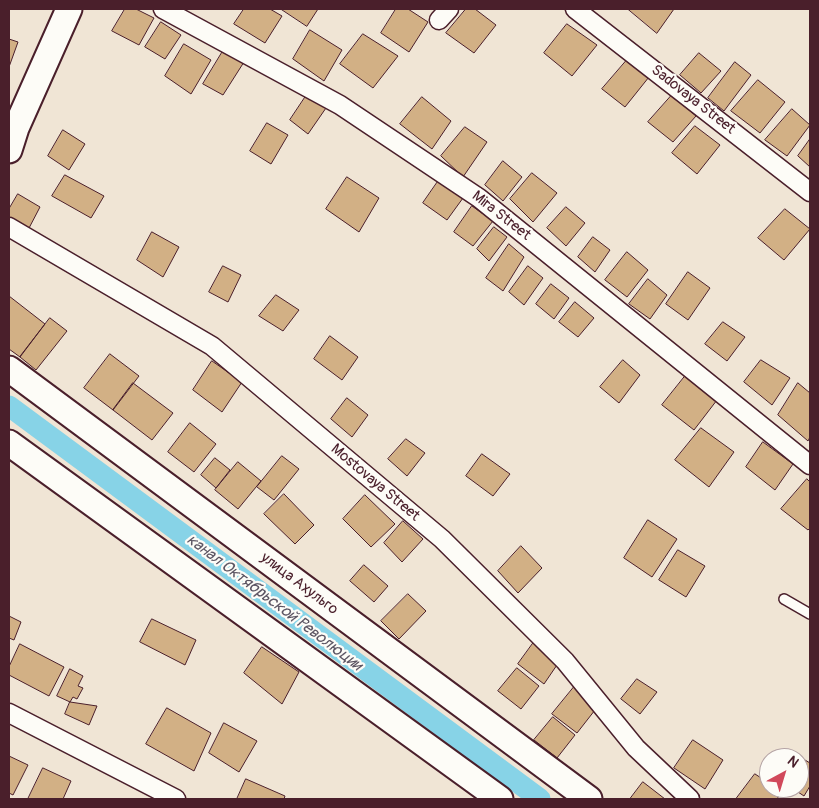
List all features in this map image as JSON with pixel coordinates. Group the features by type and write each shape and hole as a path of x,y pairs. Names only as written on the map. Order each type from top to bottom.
{"main road":[{"path":"11,132 63,9"},
{"path":"11,132 69,9"},
{"name":"улица Ахульго","path":"9,369 589,799"},
{"path":"9,443 500,799"}],"street":[{"name":"Mira Street","path":"163,9 340,105 479,198 810,465"},
{"name":"Sadovaya Street","path":"575,9 810,192"},
{"name":"Mostovaya Street","path":"9,228 212,346 435,533 566,661 636,748 690,799"},
{"path":"9,712 176,799"}],"lane":[{"path":"784,599 810,614"}],"building":[{"path":"125,9 136,9 154,18 139,45 112,31"},
{"path":"244,9 270,9 282,16 265,43 234,24"},
{"path":"281,9 318,9 307,26"},
{"path":"396,9 408,9 428,22 409,52 381,33"},
{"path":"466,9 475,9 496,25 474,53 446,33"},
{"path":"628,9 674,9 657,33"},
{"path":"161,22 181,35 165,59 145,47"},
{"path":"567,24 597,45 572,76 544,53"},
{"path":"310,30 342,50 324,81 293,59"},
{"path":"363,34 398,56 373,88 340,64"},
{"path":"9,39 18,42 9,67"},
{"path":"184,44 211,60 191,94 165,76"},
{"path":"223,51 244,62 223,95 203,84"},
{"path":"699,53 721,71 701,93 680,75"},
{"path":"627,60 649,77 625,107 602,89"},
{"path":"735,62 751,75 724,111 708,98"},
{"path":"758,80 785,102 760,133 731,111"},
{"path":"672,95 696,116 673,142 648,122"},
{"path":"306,96 326,108 308,134 290,120"},
{"path":"422,97 451,121 432,149 400,124"},
{"path":"792,109 810,125 787,156 765,140"},
{"path":"267,123 288,135 271,164 250,151"},
{"path":"695,126 720,145 697,174 672,153"},
{"path":"465,127 487,142 463,177 441,156"},
{"path":"63,130 85,144 69,170 48,156"},
{"path":"810,139 810,167 798,156"},
{"path":"503,161 522,177 503,201 485,185"},
{"path":"532,173 557,193 533,222 510,199"},
{"path":"65,175 104,196 91,218 52,196"},
{"path":"347,177 379,198 359,232 326,209"},
{"path":"439,180 463,198 447,220 423,203"},
{"path":"18,194 40,207 28,230 9,218 9,209"},
{"path":"472,206 493,221 473,246 454,232"},
{"path":"566,207 585,223 566,246 547,228"},
{"path":"785,209 810,229 784,260 758,238"},
{"path":"494,227 507,237 489,261 477,249"},
{"path":"152,232 179,247 163,277 137,260"},
{"path":"593,237 610,250 595,272 578,257"},
{"path":"509,244 524,257 503,291 486,278"},
{"path":"627,252 648,270 627,297 605,280"},
{"path":"223,266 241,275 228,302 209,292"},
{"path":"528,266 543,278 524,305 509,292"},
{"path":"688,272 710,288 688,320 666,304"},
{"path":"648,279 667,295 650,319 629,304"},
{"path":"551,284 569,298 554,319 536,304"},
{"path":"276,295 299,310 283,331 259,316"},
{"path":"9,296 45,324 20,357 9,349"},
{"path":"575,302 594,318 578,337 559,322"},
{"path":"50,318 67,331 36,370 20,357"},
{"path":"723,322 745,337 727,361 705,344"},
{"path":"330,336 358,357 342,380 314,359"},
{"path":"110,354 139,376 113,410 84,388"},
{"path":"623,360 640,375 619,403 600,387"},
{"path":"761,360 790,378 772,405 744,382"},
{"path":"212,361 242,382 222,412 193,390"},
{"path":"686,375 717,400 694,430 662,405"},
{"path":"133,383 173,413 152,440 113,410"},
{"path":"798,383 810,393 810,437 808,441 778,415"},
{"path":"347,398 368,415 352,437 331,419"},
{"path":"190,423 216,444 194,472 168,452"},
{"path":"701,428 734,452 709,487 675,460"},
{"path":"406,439 425,453 407,476 388,459"},
{"path":"763,442 793,464 775,490 746,467"},
{"path":"482,454 510,474 493,496 466,476"},
{"path":"282,456 299,469 274,500 257,487"},
{"path":"215,458 230,470 216,488 201,475"},
{"path":"238,462 261,481 238,509 215,490"},
{"path":"807,479 810,482 810,528 808,530 781,509"},
{"path":"284,494 314,525 295,544 264,514"},
{"path":"365,495 395,524 371,547 343,519"},
{"path":"648,520 677,539 652,577 624,558"},
{"path":"403,521 423,539 402,562 384,543"},
{"path":"521,546 542,568 518,593 498,571"},
{"path":"678,550 705,566 686,597 659,580"},
{"path":"364,565 388,586 374,602 350,581"},
{"path":"408,594 426,611 399,639 381,621"},
{"path":"9,616 21,622 14,640 9,638"},
{"path":"152,619 196,640 185,665 140,642"},
{"path":"534,642 559,662 544,684 518,664"},
{"path":"20,644 64,667 49,696 9,675 9,667"},
{"path":"262,647 299,672 282,704 244,673"},
{"path":"517,668 539,686 521,709 498,691"},
{"path":"70,669 83,676 78,686 83,688 77,699 73,697 70,702 57,696"},
{"path":"637,679 657,692 640,714 621,699"},
{"path":"574,687 595,710 577,733 552,714"},
{"path":"70,702 97,706 89,725 65,714"},
{"path":"167,708 211,733 194,771 146,744"},
{"path":"553,717 575,735 557,758 534,740"},
{"path":"224,723 257,741 239,772 209,753"},
{"path":"693,740 723,760 705,789 674,768"},
{"path":"9,756 28,765 13,795 9,793"},
{"path":"809,762 810,763 809,788"},
{"path":"43,768 71,781 63,799 28,799"},
{"path":"755,774 759,777 759,798 778,798 777,799 736,799"},
{"path":"246,779 285,796 284,799 237,799"},
{"path":"643,782 665,799 630,799"}],"waterway":[{"name":"канал Октябрьской Революции","path":"9,406 540,799"}]}
